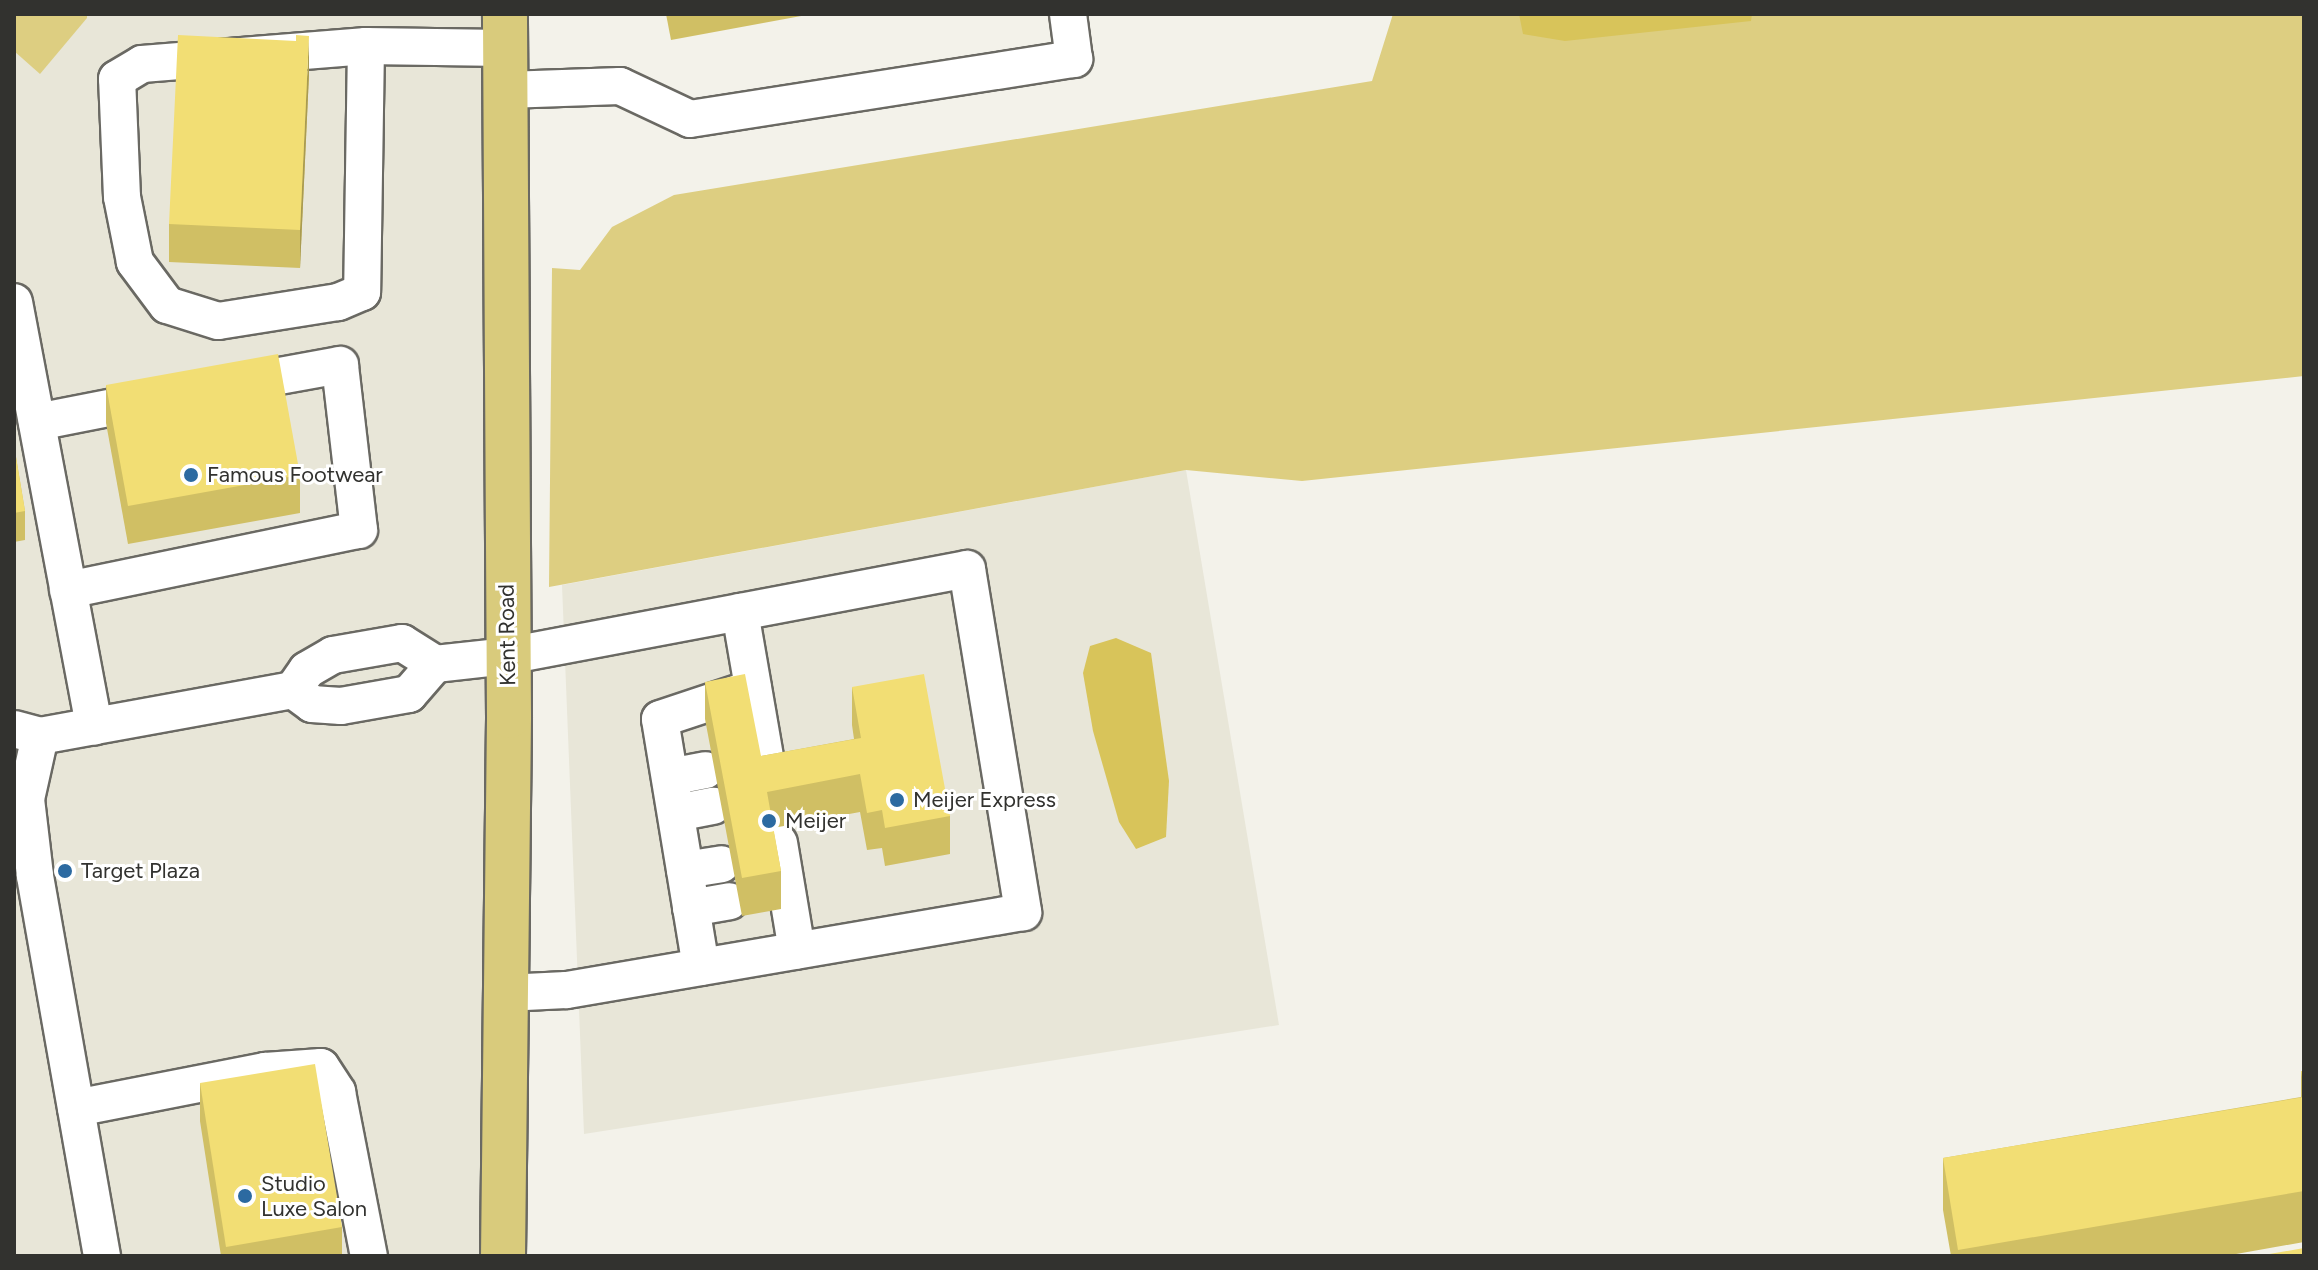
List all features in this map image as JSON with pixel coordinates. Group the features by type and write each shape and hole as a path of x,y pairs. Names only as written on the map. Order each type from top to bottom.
{"main road":[{"name":"Kent Road","path":"503,1256 507,656 505,31"}],"lane":[{"path":"506,90 620,86 690,119 1074,59 1068,14"},
{"path":"366,46 362,292 338,302 218,321 167,305 135,262 122,197 117,79 142,64 505,31"},
{"path":"14,302 94,727"},
{"path":"37,422 340,365 359,530 68,590"},
{"path":"102,1256 26,799 27,732 94,727 293,690 307,670 333,655 402,643 435,664 507,656 967,569 1023,912 566,990 505,993"},
{"path":"740,612 753,688 754,762 764,800"},
{"path":"293,690 312,704 341,706 409,694 435,664"},
{"path":"701,967 660,719 753,688"},
{"path":"670,777 705,770"},
{"path":"676,813 713,806"},
{"path":"773,851 777,893 797,951"},
{"path":"685,870 722,864"},
{"path":"691,908 729,901"},
{"path":"76,1108 265,1071 321,1067 337,1092 369,1256"}],"shaded area":[{"path":"14,14 492,14 486,1256 14,1256"},
{"path":"14,14 87,14 87,18 40,74 14,51"},
{"path":"1393,14 2304,14 2304,376 1302,481 1186,470 549,587 552,268 580,270 612,227 674,195 1372,81"},
{"path":"1519,14 1752,14 1751,21 1565,41 1523,34"},
{"path":"1186,470 1279,1025 584,1134 562,585"},
{"path":"1116,638 1151,653 1169,781 1166,837 1136,849 1119,822 1093,731 1083,673 1090,646"}],"building":[{"path":"178,35 296,41 296,35 309,36 300,230 169,224"},
{"path":"278,354 300,475 128,506 106,385"},
{"path":"14,445 25,511 14,513"},
{"path":"745,674 761,756 861,738 852,687 924,674 950,816 885,828 882,810 867,813 860,774 767,792 781,871 742,878 705,682"},
{"path":"315,1064 342,1227 226,1247 200,1083"},
{"path":"2304,1097 2304,1191 1958,1250 1943,1158"},
{"path":"2304,1248 2304,1256 2258,1256"}],"place":[{"name":"Famous Footwear","path":"191,475"},
{"name":"Meijer Express","path":"897,800"},
{"name":"Meijer","path":"769,821"},
{"name":"Target Plaza","path":"65,871"},
{"name":"Studio Luxe Salon","path":"245,1196"}]}
